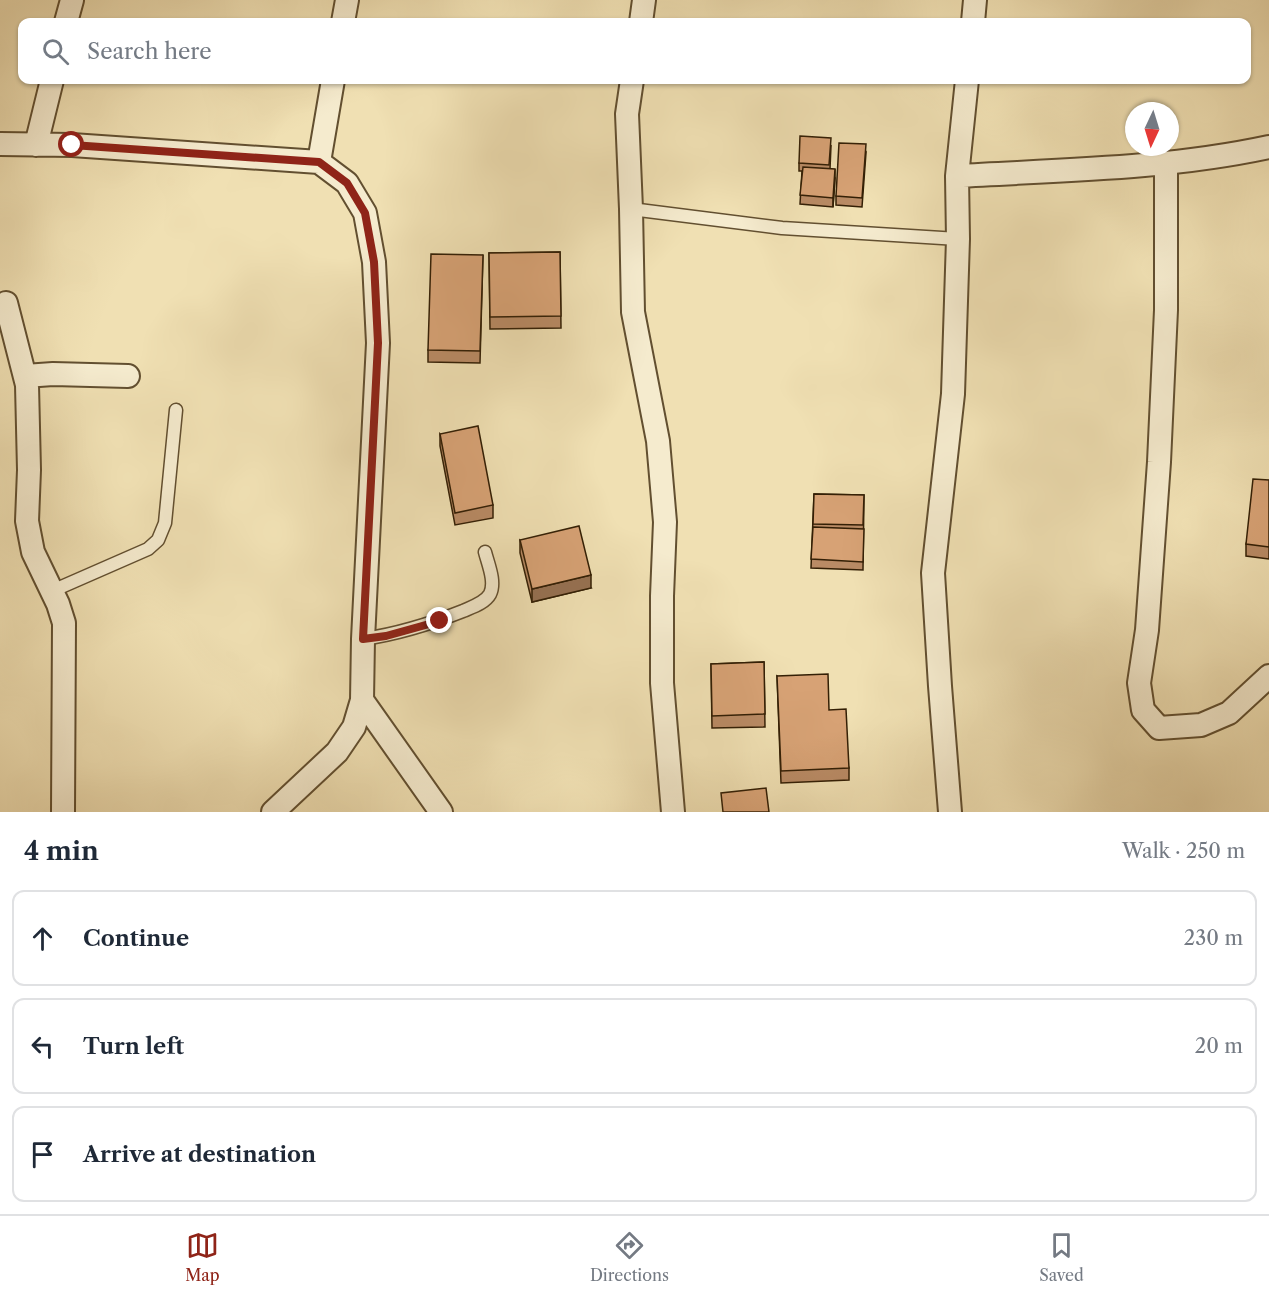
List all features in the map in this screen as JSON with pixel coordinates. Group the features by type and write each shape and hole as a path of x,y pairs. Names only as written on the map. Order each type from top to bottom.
{"street":[{"path":"67,18 72,0"},
{"path":"344,18 347,0"},
{"path":"642,18 644,0"},
{"path":"973,18 975,0"},
{"path":"36,145 51,84"},
{"path":"319,162 332,84"},
{"path":"631,84 627,114 633,312 658,441 665,522 662,683 673,812"},
{"path":"950,812 933,573 953,394 958,239 957,176 967,84"},
{"path":"0,144 72,145 319,162 347,183 365,213 374,262 378,343 362,700 354,727 337,752 273,812"},
{"path":"957,176 1166,164 1227,156 1269,147"},
{"path":"1166,164 1166,310 1159,462 1148,619 1139,683 1143,710 1159,728 1202,725 1229,713 1269,676"},
{"path":"6,303 27,385 29,470 27,521 33,552 58,604 64,623 63,812"},
{"path":"25,376 53,374 128,376"},
{"path":"362,700 441,812"}],"lane":[{"path":"631,209 782,228 958,239"},
{"path":"52,591 148,549 158,540 165,523 176,410"},
{"path":"363,639 386,636 440,621 489,597 492,582 485,552"}],"building":[{"path":"800,136 831,138 829,165 799,163"},
{"path":"839,143 866,144 862,198 836,196"},
{"path":"803,167 835,169 833,198 800,195"},
{"path":"560,252 561,316 490,317 489,253"},
{"path":"431,254 483,255 480,351 428,350"},
{"path":"478,426 493,505 455,513 440,434"},
{"path":"1253,479 1269,480 1269,547 1246,544"},
{"path":"814,494 864,495 863,525 813,524"},
{"path":"579,526 591,575 532,589 520,540"},
{"path":"813,527 864,529 863,562 811,559"},
{"path":"764,662 765,714 712,716 711,664"},
{"path":"828,674 829,710 846,709 849,768 781,771 777,676"},
{"path":"766,788 769,812 723,812 721,793"}],"route":[{"path":"72,145 319,162 347,183 365,213 374,262 378,343 363,639 386,636 440,621"}]}
